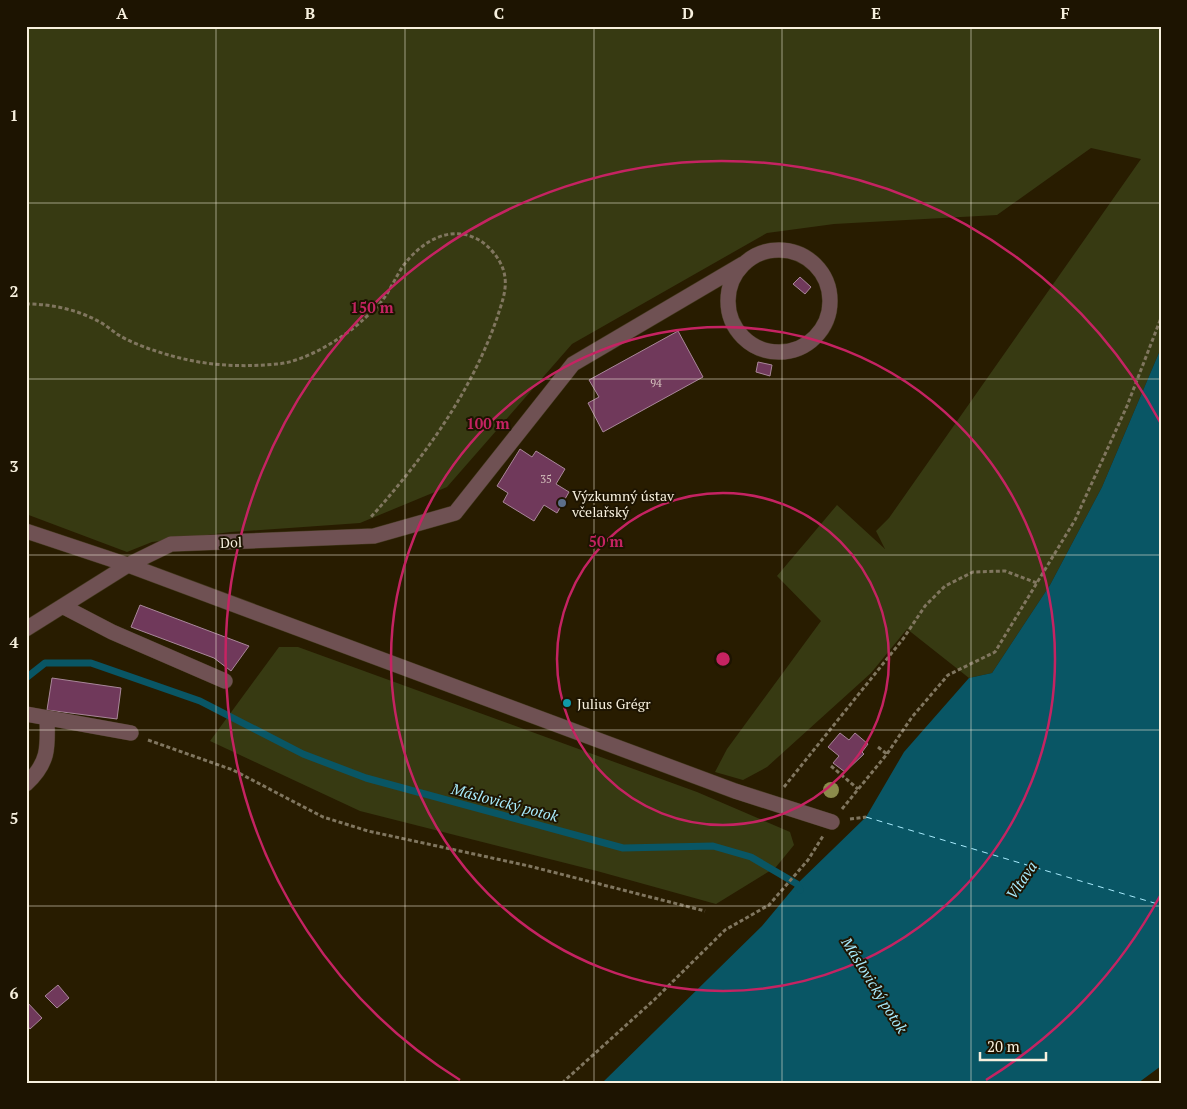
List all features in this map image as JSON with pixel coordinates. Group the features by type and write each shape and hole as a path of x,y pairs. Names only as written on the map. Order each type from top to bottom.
{"street":[{"path":"774,250 791,251 807,258 820,269 828,284 830,301 828,318 819,333 806,345 793,351 763,350 750,343 739,333 732,320 728,305 729,290 734,276 743,264 757,254 774,250"},
{"name":"Dol","path":"26,629 64,607 128,565 171,544 374,536 455,513 573,364 743,264"},
{"path":"26,531 128,565 771,803 832,822"},
{"path":"64,607 112,632 225,681"},
{"path":"26,714 131,734"},
{"path":"26,784 44,764 48,746 47,719"}],"path":[{"path":"26,304 46,304 75,312 96,320 120,335 156,351 211,364 220,366 280,364 323,349 360,322 381,303 404,264 427,243 446,234 463,232 482,240 503,268 506,289 487,345 460,399 407,477 352,538"},
{"path":"562,1083 654,1000 724,930 769,905 808,860 832,822 948,674 995,652 1075,520 1126,406 1161,318"},
{"path":"771,803 903,639 925,606 945,586 972,572 1005,571 1037,584"},
{"path":"131,734 232,770 323,817 368,831 529,866 705,911"},
{"path":"878,747 887,754"},
{"path":"831,766 848,778 858,789"}],"green space":[{"path":"26,26 1161,26 1161,348 1102,487 1050,585 992,673 969,678 907,629 871,673 767,767 743,780 715,772 727,749 821,621 777,576 837,505 885,549 876,531 889,518 1141,159 1091,148 997,215 834,224 767,233 572,344 447,487 360,523 231,532 152,542 127,552 26,514"},
{"path":"279,647 298,647 697,792 790,832 794,845 776,867 716,904 597,871 360,811 210,741"}],"water":[{"name":"Vltava","path":"1161,348 1161,1066 1138,1083 602,1083 762,926 797,884 866,817 904,752 969,678 992,673 1050,585 1102,487"}],"building":[{"path":"800,277 811,287 805,294 793,284"},
{"path":"678,331 703,377 603,432 588,403 599,397 589,380"},
{"path":"758,362 772,365 770,376 756,372"},
{"path":"520,449 532,457 536,451 565,469 556,484 569,492 557,513 544,505 534,521 503,502 508,493 497,486"},
{"path":"140,605 249,646 231,671 214,658 131,627"},
{"path":"52,678 121,688 117,719 47,710"},
{"path":"840,733 849,740 855,733 868,744 862,752 864,754 845,772 833,763 839,756 828,747"},
{"path":"58,985 69,998 57,1008 45,996"},
{"path":"26,1001 42,1018 30,1029 26,1024"}],"waterway":[{"name":"Máslovický potok","path":"26,678 45,663 91,663 200,701 303,754 366,778 623,848 713,846 751,857 797,884 800,890"}],"ferry route":[{"path":"866,817 1161,905"}],"place":[{"name":"Výzkumný ústav včelařský","path":"562,503"},
{"name":"Julius Grégr","path":"567,703"}]}
